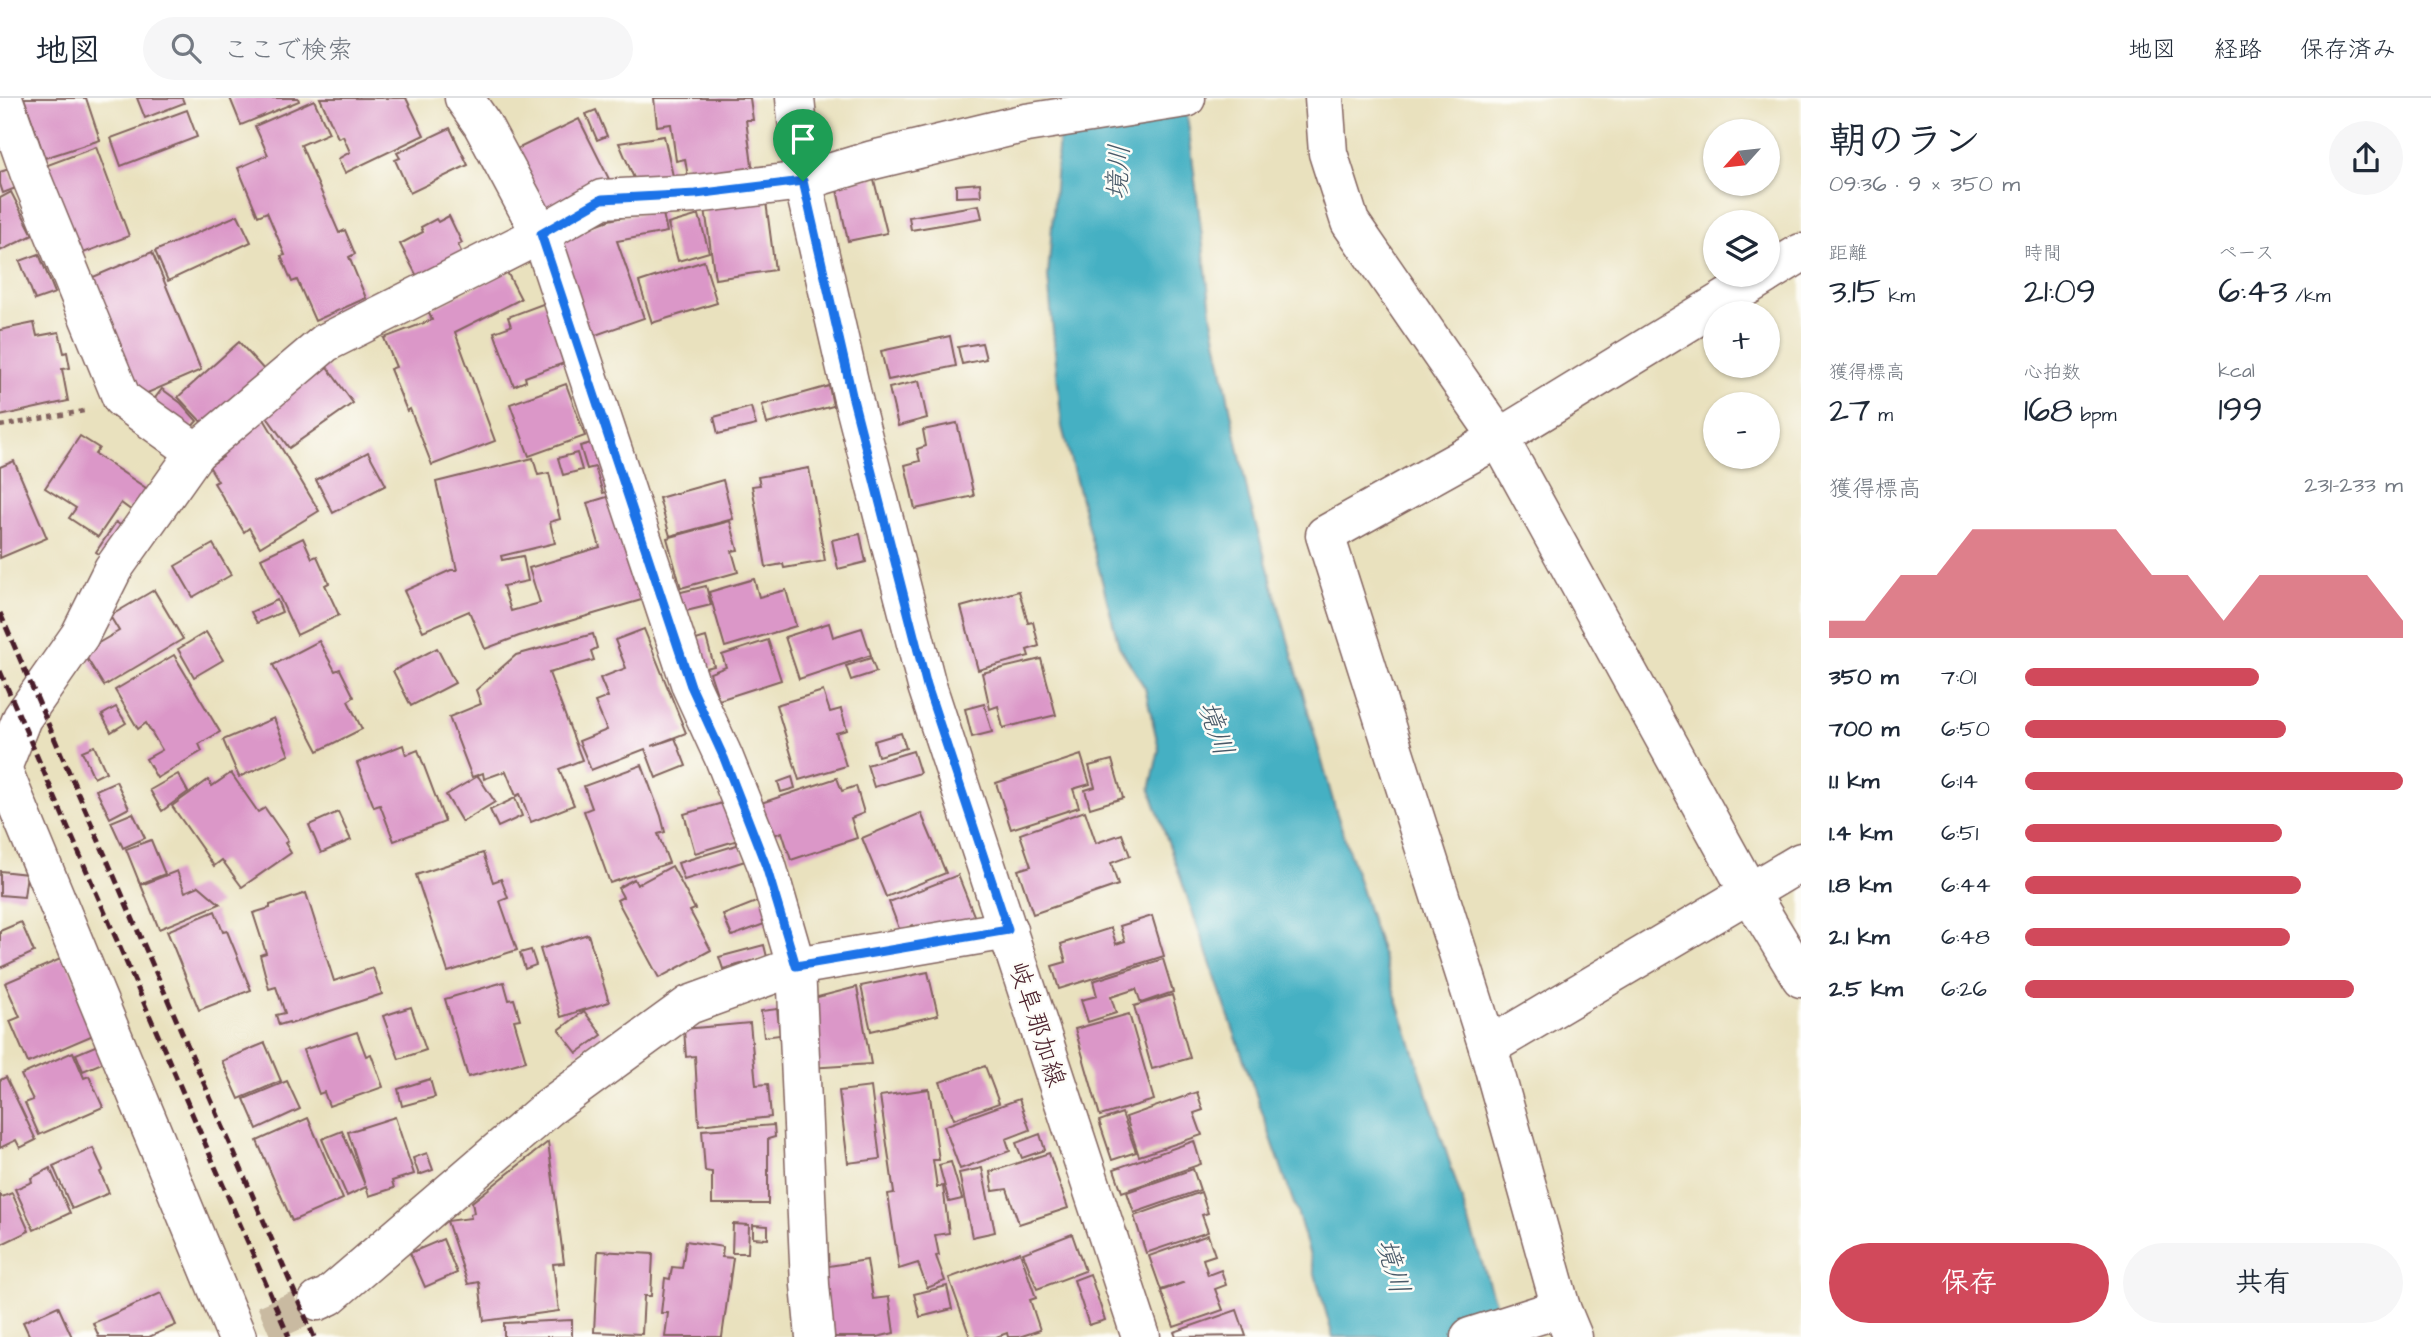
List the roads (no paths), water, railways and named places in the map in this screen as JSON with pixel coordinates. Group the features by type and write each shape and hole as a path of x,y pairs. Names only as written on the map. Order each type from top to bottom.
{"street":[{"path":"3,98 29,172 121,399 196,452"},
{"path":"464,98 482,124 541,234 691,686 724,758 766,866 796,966 810,1285 815,1337"},
{"name":"岐阜那加線","path":"795,98 803,181 852,395 927,686 1140,1337"},
{"path":"244,1334 1,773 22,718 80,635 113,569 196,452 325,344 541,234 602,199 696,194 803,181 873,160 1026,123 1186,98"},
{"path":"1324,98 1328,153 1350,222 1499,438 1749,892 1801,978"},
{"path":"1780,266 1801,253"},
{"path":"1470,1337 1567,1322 1489,1047 1325,535 1499,438 1745,287"},
{"path":"1489,1047 1801,862"},
{"path":"318,1301 329,1296 548,1108 689,1005 796,966 1008,930"}],"water":[{"name":"境川","path":"1062,98 1185,98 1212,319 1249,500 1335,808 1506,1337 1333,1337 1300,1221 1150,790 1159,749 1145,688 1119,646 1062,427 1048,277"}],"tunnel":[{"path":"265,1324 318,1301"}],"railway":[{"path":"0,613 314,1337"},
{"path":"0,671 289,1337"}]}
